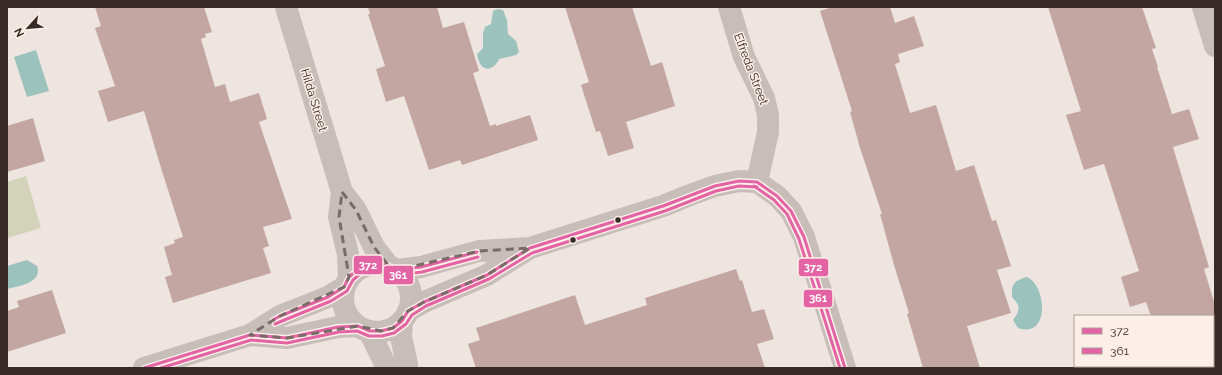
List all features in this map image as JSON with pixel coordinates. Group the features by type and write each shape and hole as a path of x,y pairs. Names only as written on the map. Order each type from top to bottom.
{"street":[{"name":"Hilda Street","path":"286,7 342,192 356,210 374,246 392,268"},
{"name":"Elfreda Street","path":"729,7 744,57 764,98 768,115 768,132 756,182"},
{"path":"1203,7 1215,46"},
{"path":"144,368 250,335 280,316 328,297 347,282 357,270 367,265 377,264 392,268 421,267 479,252 530,248 663,206 715,186 739,181 756,182 777,196 791,211 804,237 845,368"},
{"name":"Hilda Street","path":"342,192 339,217 348,254 347,282"},
{"path":"250,335 287,338 338,327 364,328 381,331 393,328 405,316 424,302 487,275 530,248"},
{"path":"392,268 404,278 409,287 411,299 405,316 401,337 407,364 406,368"},
{"path":"347,282 343,297 344,308 350,318 364,328 387,368"}],"highlighted area":[{"path":"342,192 356,210 374,247 388,265 397,270 479,251 530,248 487,275 424,302 408,311 393,328 381,331 358,326 287,338 250,335 280,316 344,287 349,277 339,217"}],"green space":[{"path":"26,176 41,228 7,238 7,182"}],"water":[{"path":"498,9 503,10 507,20 508,34 516,41 519,52 516,55 499,59 492,67 488,69 483,67 477,54 483,48 483,33 485,27 491,24 493,11"},
{"path":"36,50 49,91 27,97 14,57"},
{"path":"27,260 37,266 38,272 36,276 28,283 7,289 7,266"},
{"path":"1027,277 1034,282 1039,290 1042,310 1040,319 1036,326 1028,329 1018,328 1013,320 1017,313 1018,307 1017,303 1012,297 1013,285 1019,280"}],"building":[{"path":"95,7 204,7 212,32 205,34 206,37 201,39 215,87 225,84 230,102 259,93 267,119 259,122 292,219 263,227 269,246 263,248 271,273 173,303 165,277 172,275 164,247 175,243 174,240 183,237 144,111 108,122 98,91 115,86 95,28 101,26"},
{"path":"368,7 437,7 443,28 464,22 479,71 473,73 490,126 496,124 496,126 530,115 538,140 462,165 460,160 429,170 404,96 386,102 376,69 385,66 368,14 370,14"},
{"path":"565,7 632,7 651,66 662,62 675,106 626,122 634,148 608,156 600,131 596,132 581,85 589,82"},
{"path":"833,7 890,7 895,23 914,16 924,46 898,54 900,62 895,64 910,113 936,105 956,171 974,165 992,221 996,220 1011,266 997,270 1011,313 967,326 980,368 923,368 907,314 909,313 880,214 882,214 860,148 850,112 852,111 820,11"},
{"path":"1048,7 1142,7 1156,48 1152,49 1172,114 1189,109 1199,139 1173,147 1209,267 1204,269 1215,305 1215,316 1151,315 1146,302 1130,307 1121,277 1139,271 1104,164 1084,170 1066,115 1081,111"},
{"path":"33,118 45,161 7,172 7,126"},
{"path":"736,269 740,281 742,280 752,312 764,309 774,339 757,344 765,368 476,368 468,344 480,340 476,328 575,295 585,325 647,305 645,298"},
{"path":"52,290 66,333 7,352 7,311 19,307 17,301"}],"transit line":[{"name":"372","path":"144,368 250,335 287,338 338,327 358,326 369,331 381,331 393,328 402,321 408,311 424,302 487,275 530,248 663,206 715,186 739,181 757,182"},
{"name":"372","path":"757,182 777,196 791,211 804,237 845,368"},
{"name":"361","path":"161,368 251,340 287,343 339,332 357,331 369,336 382,336 394,333 406,324 412,315 426,306 489,279 532,253 665,211 716,191 739,186 757,187"},
{"name":"361","path":"754,186 774,200 787,214 799,239 840,368"},
{"name":"372","path":"273,320 328,297 344,287 349,277 357,270 367,265 388,265 397,270 421,267 477,252"},
{"name":"361","path":"275,324 331,301 347,291 353,280 368,270 386,270 398,275 422,272 478,257"}]}
